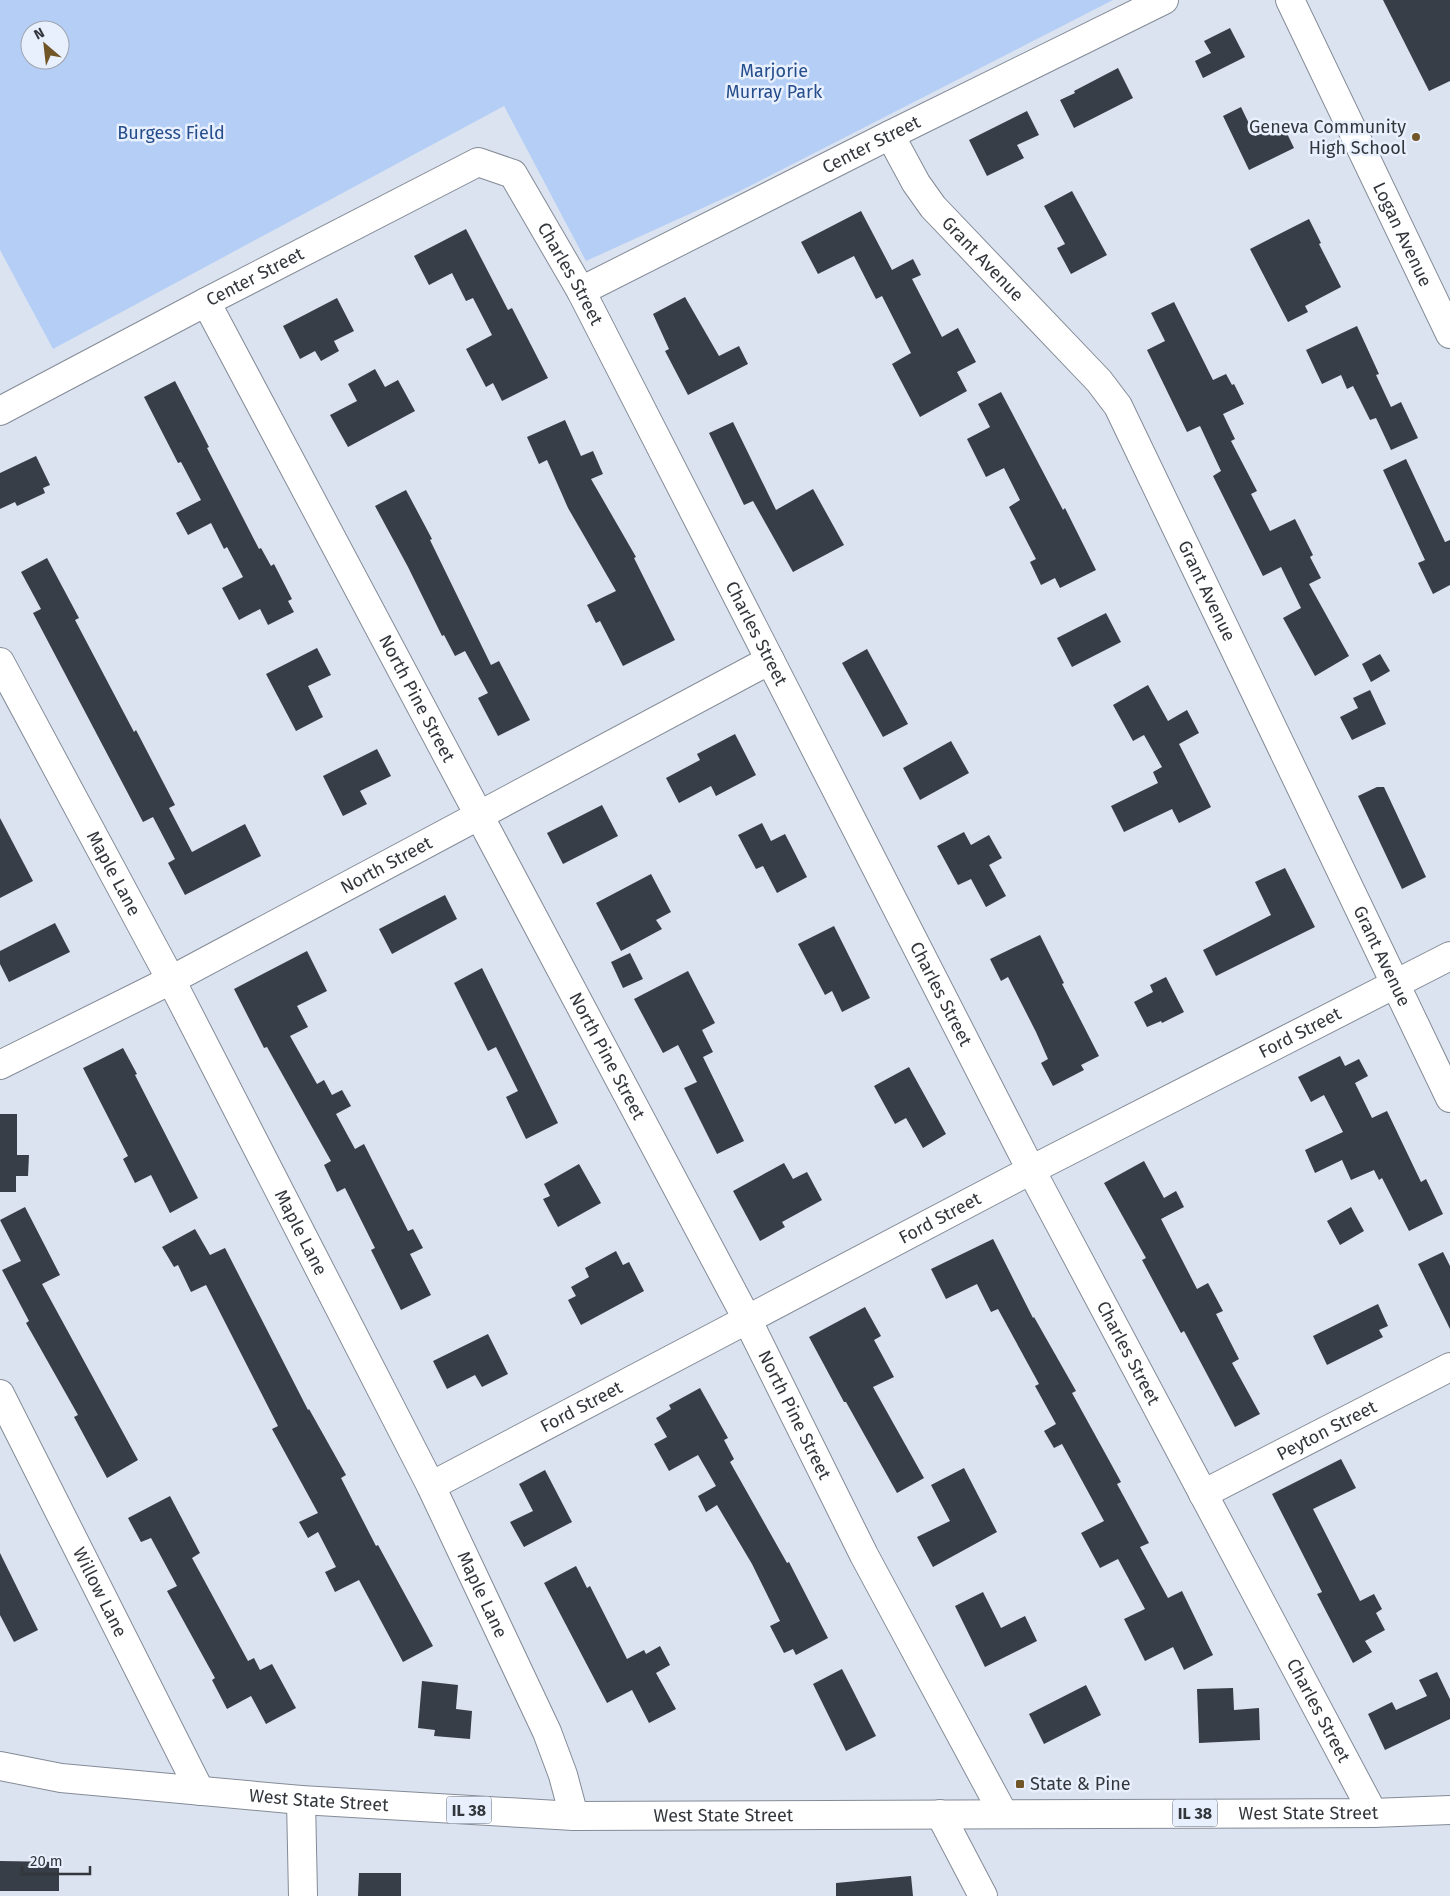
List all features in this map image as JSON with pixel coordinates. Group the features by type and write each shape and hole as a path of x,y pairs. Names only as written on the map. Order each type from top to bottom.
{"street":[{"name":"Center Street","path":"581,292 890,135 1164,0"},
{"name":"Logan Avenue","path":"1290,0 1450,334"},
{"name":"Grant Avenue","path":"890,135 916,183 933,208 1099,381 1118,406 1450,1098"},
{"name":"Center Street","path":"0,411 478,162 513,174"},
{"name":"Charles Street","path":"513,174 581,292 1031,1170 1373,1813"},
{"name":"North Pine Street","path":"206,302 747,1319 864,1556 1003,1813"},
{"name":"North Street","path":"0,1065 171,980 770,660"},
{"name":"Maple Lane","path":"0,662 171,980 431,1486 547,1732 563,1776 574,1816"},
{"name":"Ford Street","path":"431,1486 1031,1170 1450,956"},
{"name":"Peyton Street","path":"1203,1494 1450,1367"},
{"name":"Willow Lane","path":"0,1394 200,1791"},
{"name":"West State Street","path":"0,1766 61,1778 301,1800 574,1816 1373,1813 1450,1810"},
{"path":"301,1800 303,1896"},
{"path":"940,1814 983,1896"}],"green space":[{"name":"Burgess Field","path":"0,0 1113,0 740,191 586,261 504,106 53,349 0,250"}],"building":[{"path":"1383,0 1450,0 1450,81 1429,91"},
{"path":"1230,28 1245,57 1203,78 1195,61 1211,53 1204,41"},
{"path":"1118,68 1133,98 1074,128 1060,100"},
{"path":"1241,107 1255,136 1282,123 1294,148 1249,170 1223,116"},
{"path":"1027,111 1039,135 1017,145 1024,158 987,176 969,140"},
{"path":"1072,191 1107,255 1071,274 1057,248 1065,244 1044,206"},
{"path":"861,211 892,270 913,259 921,275 912,279 942,337 958,328 976,362 957,372 967,391 920,417 892,364 911,353 882,296 876,299 854,256 818,274 801,242"},
{"path":"1309,219 1321,243 1319,244 1341,287 1305,306 1308,312 1288,322 1250,249"},
{"path":"466,229 508,310 512,308 548,378 502,401 493,383 486,387 466,349 492,335 473,298 466,301 452,273 429,285 414,256"},
{"path":"685,297 719,356 739,346 748,364 688,395 665,351 669,349 653,314"},
{"path":"337,298 354,331 334,341 339,351 321,361 315,351 300,359 283,326"},
{"path":"1174,302 1213,380 1226,374 1232,385 1234,384 1244,404 1223,414 1235,439 1231,441 1257,491 1251,494 1270,531 1295,519 1313,555 1310,557 1321,578 1309,584 1349,656 1315,676 1283,618 1301,608 1281,567 1263,576 1213,476 1221,471 1200,426 1187,432 1147,350 1165,341 1151,313"},
{"path":"1357,326 1379,374 1376,375 1391,407 1401,402 1418,438 1391,450 1376,418 1370,420 1353,386 1347,389 1341,375 1322,384 1306,350"},
{"path":"375,369 385,387 398,380 415,411 348,447 330,415 357,401 348,384"},
{"path":"175,381 259,549 261,548 271,566 274,564 292,599 288,601 294,612 268,625 260,609 239,620 222,588 243,577 227,547 224,549 211,523 188,535 176,513 201,500 181,462 178,463 144,397"},
{"path":"1001,392 1063,510 1065,508 1096,570 1060,588 1055,578 1041,585 1030,562 1036,559 1009,507 1020,500 1004,468 986,477 967,439 990,427 978,404"},
{"path":"565,420 581,456 593,451 603,474 591,479 636,557 634,558 675,640 623,666 600,621 596,623 587,605 616,591 568,508 547,460 539,464 527,437"},
{"path":"733,422 776,510 813,489 844,545 793,572 753,501 744,505 709,433"},
{"path":"36,456 50,485 43,488 45,493 17,506 15,502 0,509 0,473"},
{"path":"1406,459 1445,542 1450,540 1450,585 1433,594 1418,563 1425,560 1383,470"},
{"path":"406,490 432,539 430,540 491,665 499,661 530,720 498,736 478,698 488,693 465,651 455,656 444,635 442,636 375,506"},
{"path":"47,558 79,618 75,620 175,805 169,808 192,852 245,824 261,856 185,895 168,863 175,859 153,817 143,822 33,613 41,609 21,572"},
{"path":"1106,613 1121,642 1072,667 1057,638"},
{"path":"317,648 331,675 308,686 323,717 296,731 266,674"},
{"path":"867,649 908,724 883,737 842,663"},
{"path":"1380,654 1390,671 1371,682 1362,664"},
{"path":"1148,685 1168,721 1187,710 1199,733 1179,744 1211,807 1179,823 1172,809 1124,832 1111,806 1158,783 1153,772 1162,767 1144,735 1133,741 1113,705"},
{"path":"1370,690 1386,724 1352,740 1340,717 1358,708 1353,698"},
{"path":"735,734 756,775 716,796 711,786 679,803 666,778 700,760 697,754"},
{"path":"951,741 969,773 920,800 903,768"},
{"path":"377,749 391,776 360,791 367,804 343,816 323,776"},
{"path":"1377,787 1384,787 1426,877 1402,889 1358,796"},
{"path":"602,805 618,836 563,864 547,833"},
{"path":"0,818 33,881 0,898"},
{"path":"762,823 771,841 785,834 807,877 777,893 763,866 756,869 738,835"},
{"path":"964,832 971,845 989,835 1002,858 989,865 1006,896 986,907 971,879 958,885 937,846"},
{"path":"1285,868 1315,927 1216,976 1203,950 1271,915 1255,882"},
{"path":"651,874 671,912 656,920 662,929 621,951 596,903"},
{"path":"445,895 457,919 392,954 379,929"},
{"path":"55,923 70,952 9,982 0,964 0,951"},
{"path":"834,926 870,998 842,1012 832,991 825,995 798,944"},
{"path":"1040,935 1064,983 1062,984 1099,1056 1081,1065 1084,1070 1053,1086 1041,1063 1048,1059 1036,1032 1008,977 1001,981 990,959"},
{"path":"307,951 327,991 297,1006 308,1027 290,1036 317,1084 324,1080 332,1095 342,1090 351,1106 336,1114 355,1149 364,1144 408,1231 413,1229 423,1248 410,1254 431,1295 401,1310 371,1250 375,1248 345,1188 337,1192 324,1165 331,1161 267,1047 264,1048 234,989"},
{"path":"630,953 643,979 623,988 611,962"},
{"path":"482,968 558,1123 526,1139 506,1097 518,1091 496,1047 488,1051 454,983"},
{"path":"688,971 715,1023 702,1030 713,1052 703,1057 744,1141 717,1154 684,1088 697,1082 678,1045 663,1053 634,999"},
{"path":"1166,977 1184,1012 1162,1023 1161,1021 1147,1027 1134,1002 1153,992 1150,985"},
{"path":"123,1048 198,1198 170,1213 151,1175 135,1183 123,1159 128,1156 83,1068"},
{"path":"1340,1056 1345,1066 1359,1059 1368,1076 1355,1083 1372,1118 1387,1111 1421,1182 1426,1179 1443,1214 1409,1231 1382,1178 1379,1180 1374,1170 1351,1180 1342,1160 1315,1173 1305,1150 1343,1132 1324,1095 1311,1102 1298,1077"},
{"path":"909,1067 946,1134 923,1148 906,1118 895,1124 874,1086"},
{"path":"0,1114 17,1114 17,1155 29,1155 28,1176 16,1176 16,1192 0,1192"},
{"path":"1144,1161 1164,1198 1176,1191 1184,1207 1161,1219 1197,1289 1208,1283 1223,1311 1216,1314 1239,1359 1232,1363 1260,1414 1235,1427 1184,1331 1181,1333 1142,1260 1146,1258 1104,1183"},
{"path":"784,1163 793,1179 807,1172 822,1200 782,1222 785,1227 760,1241 733,1191"},
{"path":"579,1164 601,1203 558,1227 543,1199 550,1196 544,1184"},
{"path":"25,1207 60,1275 42,1284 138,1460 107,1478 74,1417 78,1415 26,1323 29,1321 2,1270 21,1261 0,1220"},
{"path":"1351,1207 1364,1231 1340,1245 1327,1221"},
{"path":"195,1229 210,1255 225,1248 308,1410 346,1475 341,1478 376,1546 378,1545 433,1646 403,1662 359,1580 335,1592 325,1572 336,1567 318,1532 308,1538 299,1522 318,1513 272,1429 278,1426 206,1285 191,1292 178,1265 174,1267 162,1247"},
{"path":"993,1239 1033,1318 1076,1391 1072,1393 1121,1482 1117,1484 1149,1543 1140,1547 1168,1598 1182,1591 1213,1655 1184,1670 1173,1647 1145,1661 1124,1619 1145,1609 1118,1559 1100,1568 1081,1533 1104,1521 1062,1444 1054,1448 1044,1431 1056,1424 1035,1386 1039,1384 998,1309 991,1312 977,1284 946,1299 931,1269"},
{"path":"616,1251 623,1265 629,1262 644,1291 581,1325 568,1300 576,1296 571,1287 589,1277 585,1268"},
{"path":"1443,1252 1450,1266 1450,1329 1418,1264"},
{"path":"1378,1304 1388,1326 1379,1330 1383,1337 1327,1365 1313,1336"},
{"path":"865,1307 881,1336 874,1340 894,1377 873,1387 924,1478 897,1493 809,1337"},
{"path":"488,1334 508,1374 482,1387 475,1375 447,1389 433,1361"},
{"path":"700,1388 728,1438 724,1440 734,1459 730,1462 787,1563 789,1562 828,1638 796,1655 793,1649 784,1653 770,1626 780,1621 752,1564 717,1505 706,1512 698,1496 716,1486 698,1455 669,1471 654,1444 667,1437 656,1418 671,1409 669,1405"},
{"path":"1341,1459 1356,1488 1313,1509 1360,1601 1374,1594 1382,1609 1376,1613 1385,1630 1365,1641 1372,1652 1353,1663 1317,1594 1322,1592 1272,1494"},
{"path":"964,1468 997,1532 933,1567 917,1537 950,1521 931,1485"},
{"path":"545,1470 572,1522 524,1547 510,1522 533,1511 519,1484"},
{"path":"170,1496 200,1553 192,1558 248,1661 254,1658 260,1670 272,1664 296,1708 266,1724 251,1696 227,1709 212,1680 215,1678 167,1591 177,1586 151,1538 141,1542 128,1518"},
{"path":"0,1553 38,1630 14,1642 0,1615"},
{"path":"576,1566 587,1588 590,1586 627,1659 644,1650 646,1654 660,1646 670,1665 656,1673 676,1709 649,1723 632,1690 607,1703 544,1583"},
{"path":"983,1592 1001,1628 1025,1616 1037,1641 985,1667 955,1606"},
{"path":"842,1669 876,1736 846,1751 813,1684"},
{"path":"1437,1672 1450,1699 1450,1719 1385,1750 1368,1714 1392,1702 1396,1710 1427,1696 1419,1680"},
{"path":"422,1681 458,1685 456,1709 472,1711 470,1739 434,1736 435,1730 418,1728"},
{"path":"1086,1685 1101,1715 1044,1744 1029,1714"},
{"path":"1233,1688 1234,1710 1259,1708 1260,1740 1199,1743 1197,1689"},
{"path":"0,1861 59,1862 59,1891 0,1891"},
{"path":"359,1873 401,1873 401,1896 358,1896"},
{"path":"911,1876 913,1896 836,1896 836,1883"}],"place":[{"name":"Geneva Community High School","path":"1416,137"},
{"name":"State & Pine","path":"1020,1784"}],"park label":[{"name":"Marjorie Murray Park","path":"774,81"}]}
